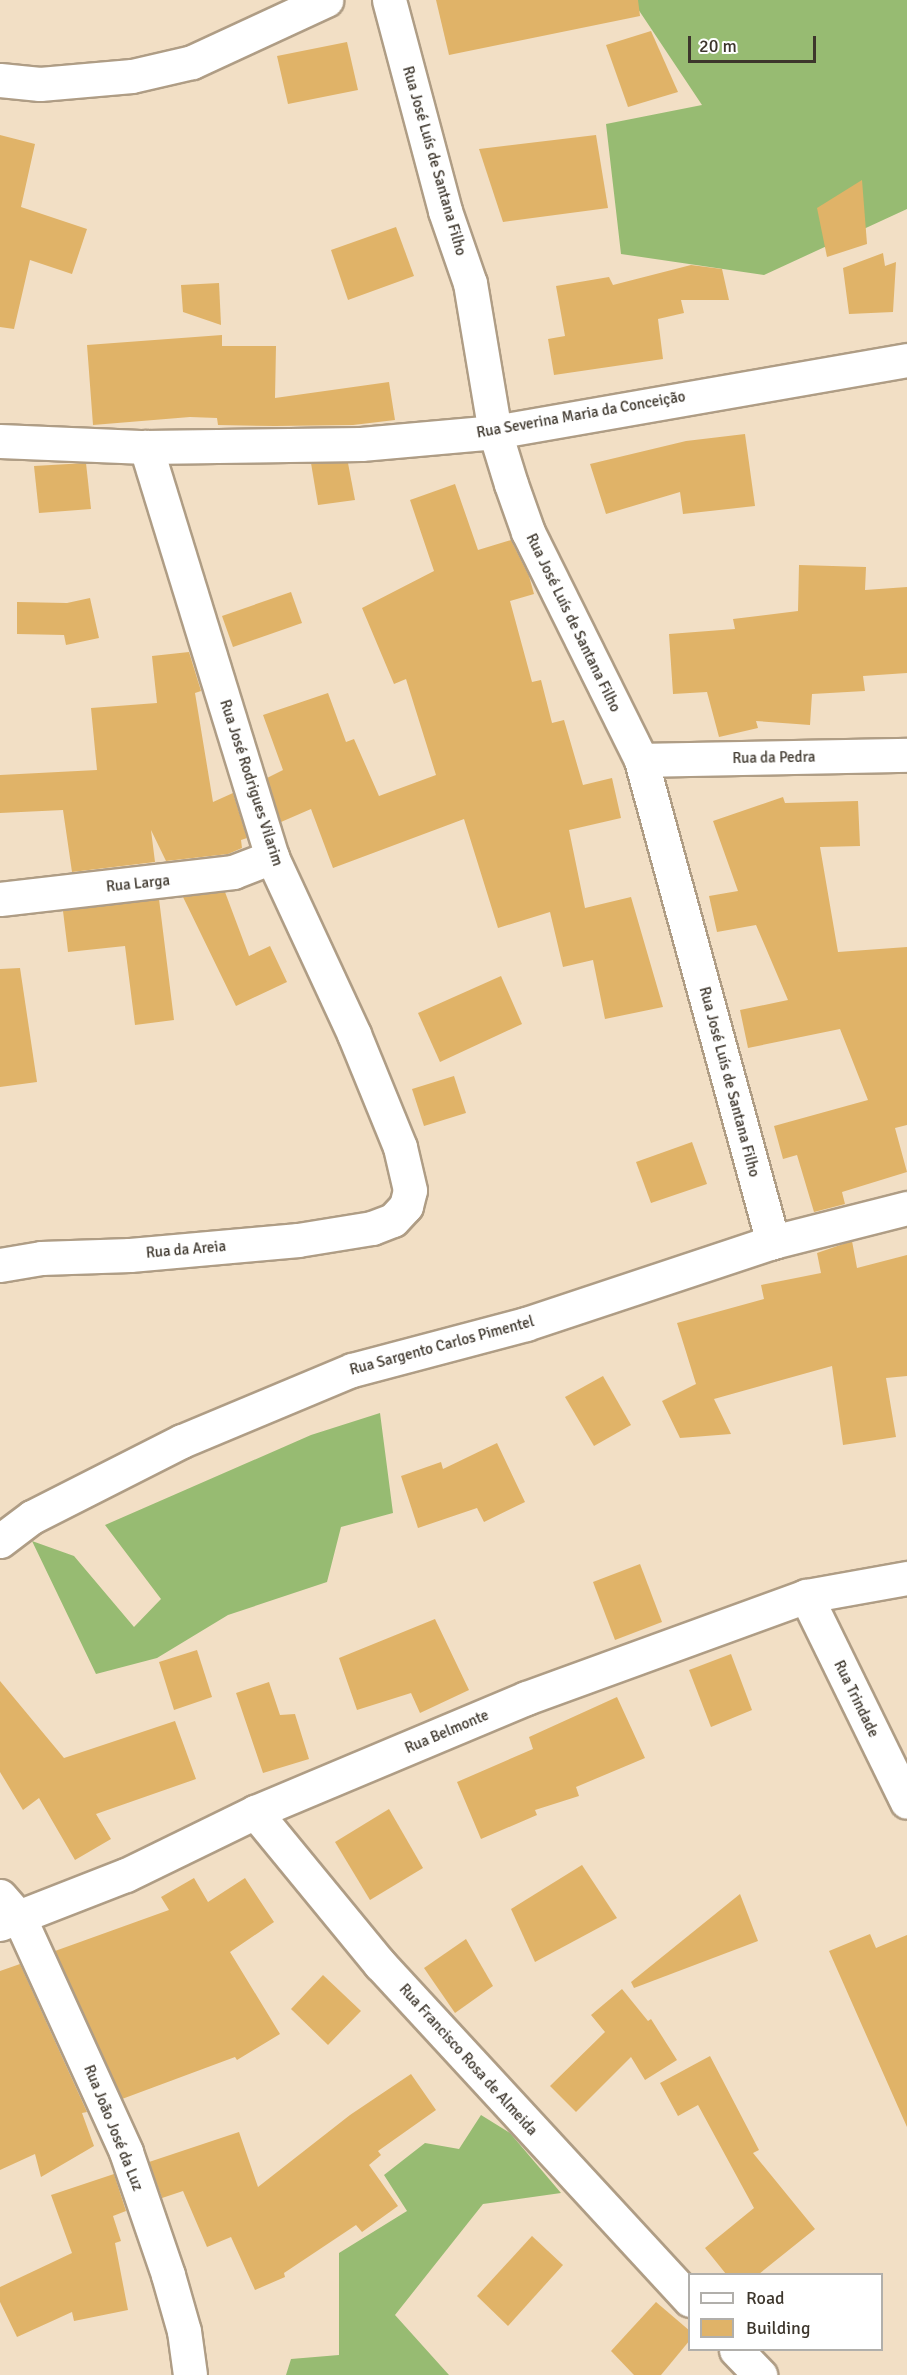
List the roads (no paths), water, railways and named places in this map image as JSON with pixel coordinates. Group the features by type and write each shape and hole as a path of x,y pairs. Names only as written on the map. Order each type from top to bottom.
{"street":[{"path":"0,80 40,84 132,76 192,62 326,0"},
{"name":"Rua José Luís de Santana Filho","path":"389,0 445,211 470,284 495,432 528,532 641,760 773,1242"},
{"name":"Rua Severina Maria da Conceição","path":"0,441 146,447 361,444 495,432 907,360"},
{"name":"Rua José Rodrigues Vilarim","path":"146,447 272,857 354,1034 400,1147 410,1190 406,1206 393,1220 372,1228"},
{"name":"Rua da Pedra","path":"641,760 907,755"},
{"name":"Rua Larga","path":"0,899 222,874 272,857"},
{"name":"Rua Sargento Carlos Pimentel","path":"0,1540 32,1517 182,1441 352,1370 526,1324 773,1242 907,1208"},
{"name":"Rua da Areia","path":"0,1264 41,1258 130,1255 298,1240 372,1228"},
{"name":"Rua Belmonte","path":"6,1913 126,1875 255,1812 526,1698 806,1596 907,1578"},
{"name":"Rua Trindade","path":"806,1596 907,1803"},
{"name":"Rua Francisco Rosa de Almeida","path":"255,1812 380,1964 688,2298"},
{"name":"Rua João José da Luz","path":"6,1913 126,2152 168,2275 184,2331 190,2375"},
{"path":"738,2351 760,2375"}]}
